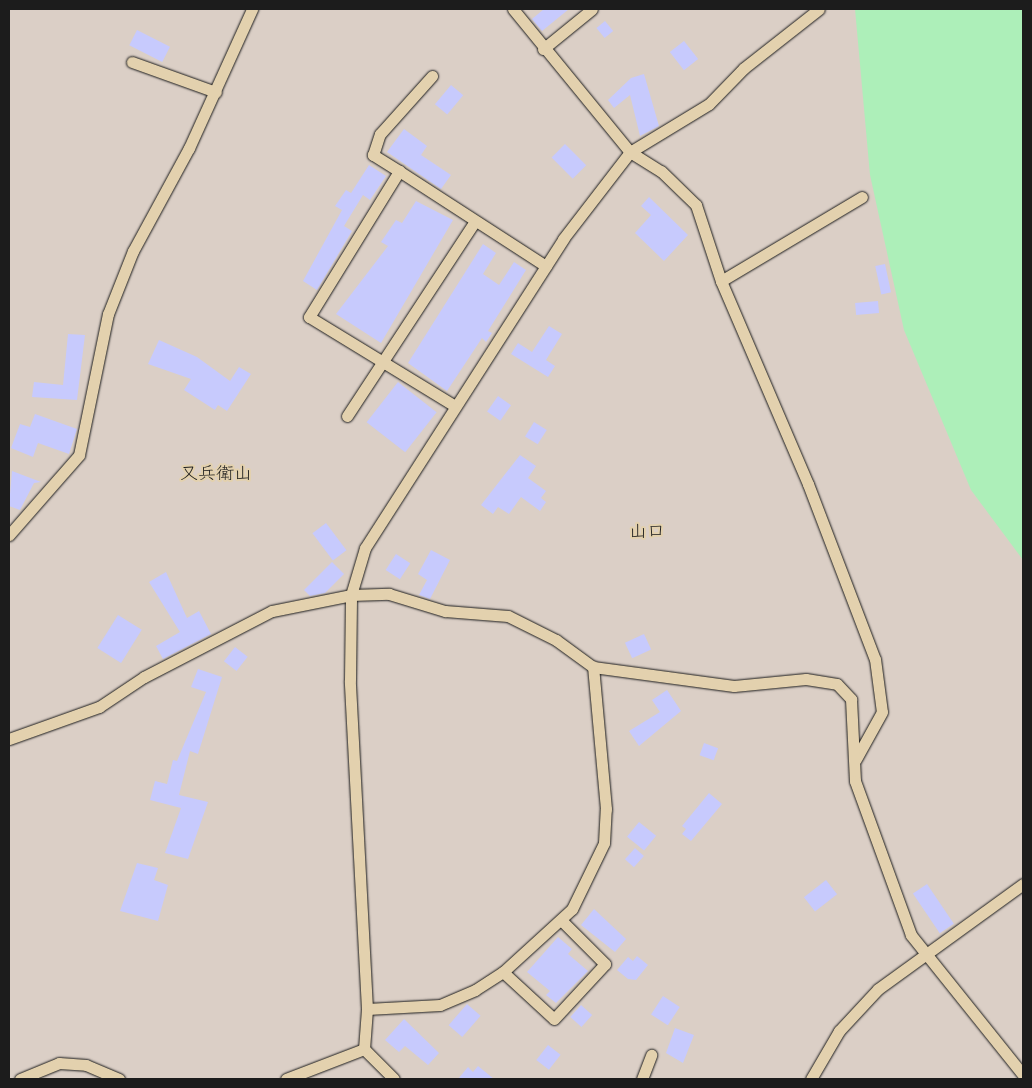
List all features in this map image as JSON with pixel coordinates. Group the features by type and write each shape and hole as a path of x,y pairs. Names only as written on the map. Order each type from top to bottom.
{"street":[{"path":"9,535 79,455 108,314 133,251 216,92 252,9"},
{"path":"513,9 543,49 630,152 661,171 696,205 721,281 808,484 875,659 882,712 856,760"},
{"path":"543,49 592,9"},
{"path":"394,1079 364,1049 367,1009 350,680 352,595 365,548 546,266 630,152 709,104 744,68 819,9"},
{"path":"132,62 216,92"},
{"path":"432,76 380,134 373,155 546,266"},
{"path":"399,171 308,317 455,406"},
{"path":"721,281 862,197"},
{"path":"347,416 474,221"},
{"path":"9,739 99,707 144,678 272,611 352,595 389,594 445,611 508,616 556,640 594,667 734,686 806,679 837,684 851,699 856,760 855,781 893,896 923,954 975,1011 1023,1075"},
{"path":"367,1009 440,1005 503,972 561,920 594,870 604,842 606,809 594,667"},
{"path":"811,1079 855,1010 923,954 1023,884"},
{"path":"503,972 554,1019 605,964 561,920"},
{"path":"286,1079 364,1049"},
{"path":"642,1079 651,1055"},
{"path":"20,1079 58,1063 86,1065 120,1079"}],"green space":[{"path":"855,9 1023,9 1023,560 971,490 904,330 870,175"}],"building":[{"path":"544,9 569,9 542,31 532,19"},
{"path":"605,21 613,31 605,38 596,28"},
{"path":"137,30 170,47 162,62 129,45"},
{"path":"684,41 698,59 684,70 670,52"},
{"path":"644,74 659,126 640,136 630,95 614,108 608,100 631,78"},
{"path":"451,85 463,95 447,114 435,104"},
{"path":"404,129 427,146 421,155 451,175 441,189 387,152"},
{"path":"565,144 586,165 573,179 552,157"},
{"path":"369,165 386,176 370,200 363,195 344,226 352,231 317,290 303,281 342,210 335,206 346,190 351,193"},
{"path":"649,197 688,235 664,261 635,233 651,215 641,206"},
{"path":"416,201 453,220 381,343 336,314 388,246 381,242 396,220 402,223"},
{"path":"483,244 496,253 483,274 499,285 514,262 526,270 488,331 492,333 486,342 482,338 447,391 408,363"},
{"path":"885,264 891,292 881,294 875,266"},
{"path":"878,301 879,313 856,315 855,303"},
{"path":"549,326 562,334 546,360 555,366 548,377 511,354 518,343 532,352"},
{"path":"68,334 85,335 77,400 32,397 34,382 63,385"},
{"path":"159,340 197,357 230,381 239,367 251,374 227,411 218,405 215,410 184,390 191,379 148,364"},
{"path":"398,382 437,412 405,452 367,422"},
{"path":"498,396 511,405 500,421 487,412"},
{"path":"35,414 77,429 69,454 38,443 33,457 11,448 20,424 30,427"},
{"path":"534,422 547,430 538,444 525,436"},
{"path":"520,455 536,466 528,478 546,491 541,498 546,502 540,511 521,497 509,514 498,507 493,514 481,505"},
{"path":"12,471 41,482 34,483 20,510 9,506"},
{"path":"326,523 346,550 333,560 312,533"},
{"path":"431,550 450,560 430,599 419,595 427,580 418,574"},
{"path":"396,554 410,563 400,579 386,570"},
{"path":"332,562 344,574 325,593 310,596 304,590"},
{"path":"166,572 187,618 199,611 211,634 163,659 156,646 180,632 149,582"},
{"path":"118,615 142,630 121,663 97,648"},
{"path":"644,634 651,649 632,658 625,643"},
{"path":"235,647 248,657 237,671 224,661"},
{"path":"198,669 222,677 198,754 190,751 179,795 208,802 188,859 165,853 181,808 150,800 155,781 167,784 173,760 177,761 206,692 191,687"},
{"path":"667,690 681,711 639,746 629,731 660,712 652,700"},
{"path":"704,743 718,748 714,760 700,755"},
{"path":"709,793 722,804 691,841 682,834 686,829 682,826"},
{"path":"639,822 656,836 644,851 627,837"},
{"path":"635,848 644,856 634,867 625,859"},
{"path":"137,863 158,868 154,880 168,885 158,921 120,911"},
{"path":"826,880 837,894 815,911 804,897"},
{"path":"927,884 954,924 940,933 913,894"},
{"path":"594,909 626,939 615,952 581,925"},
{"path":"558,937 572,949 568,954 588,971 556,1003 546,995 550,991 527,972"},
{"path":"637,956 648,965 636,980 628,979 617,970 628,957 633,961"},
{"path":"663,996 680,1007 668,1025 651,1014"},
{"path":"467,1004 481,1016 462,1037 449,1025"},
{"path":"581,1005 592,1015 581,1027 570,1017"},
{"path":"404,1019 439,1053 428,1065 405,1046 399,1052 385,1040"},
{"path":"675,1028 694,1035 683,1063 666,1053"},
{"path":"548,1045 561,1055 549,1070 536,1060"},
{"path":"478,1066 494,1079 458,1079 468,1067 473,1072"}],"district":[{"name":"又兵衛山","path":"216,473"},
{"name":"山口","path":"647,531"}]}
